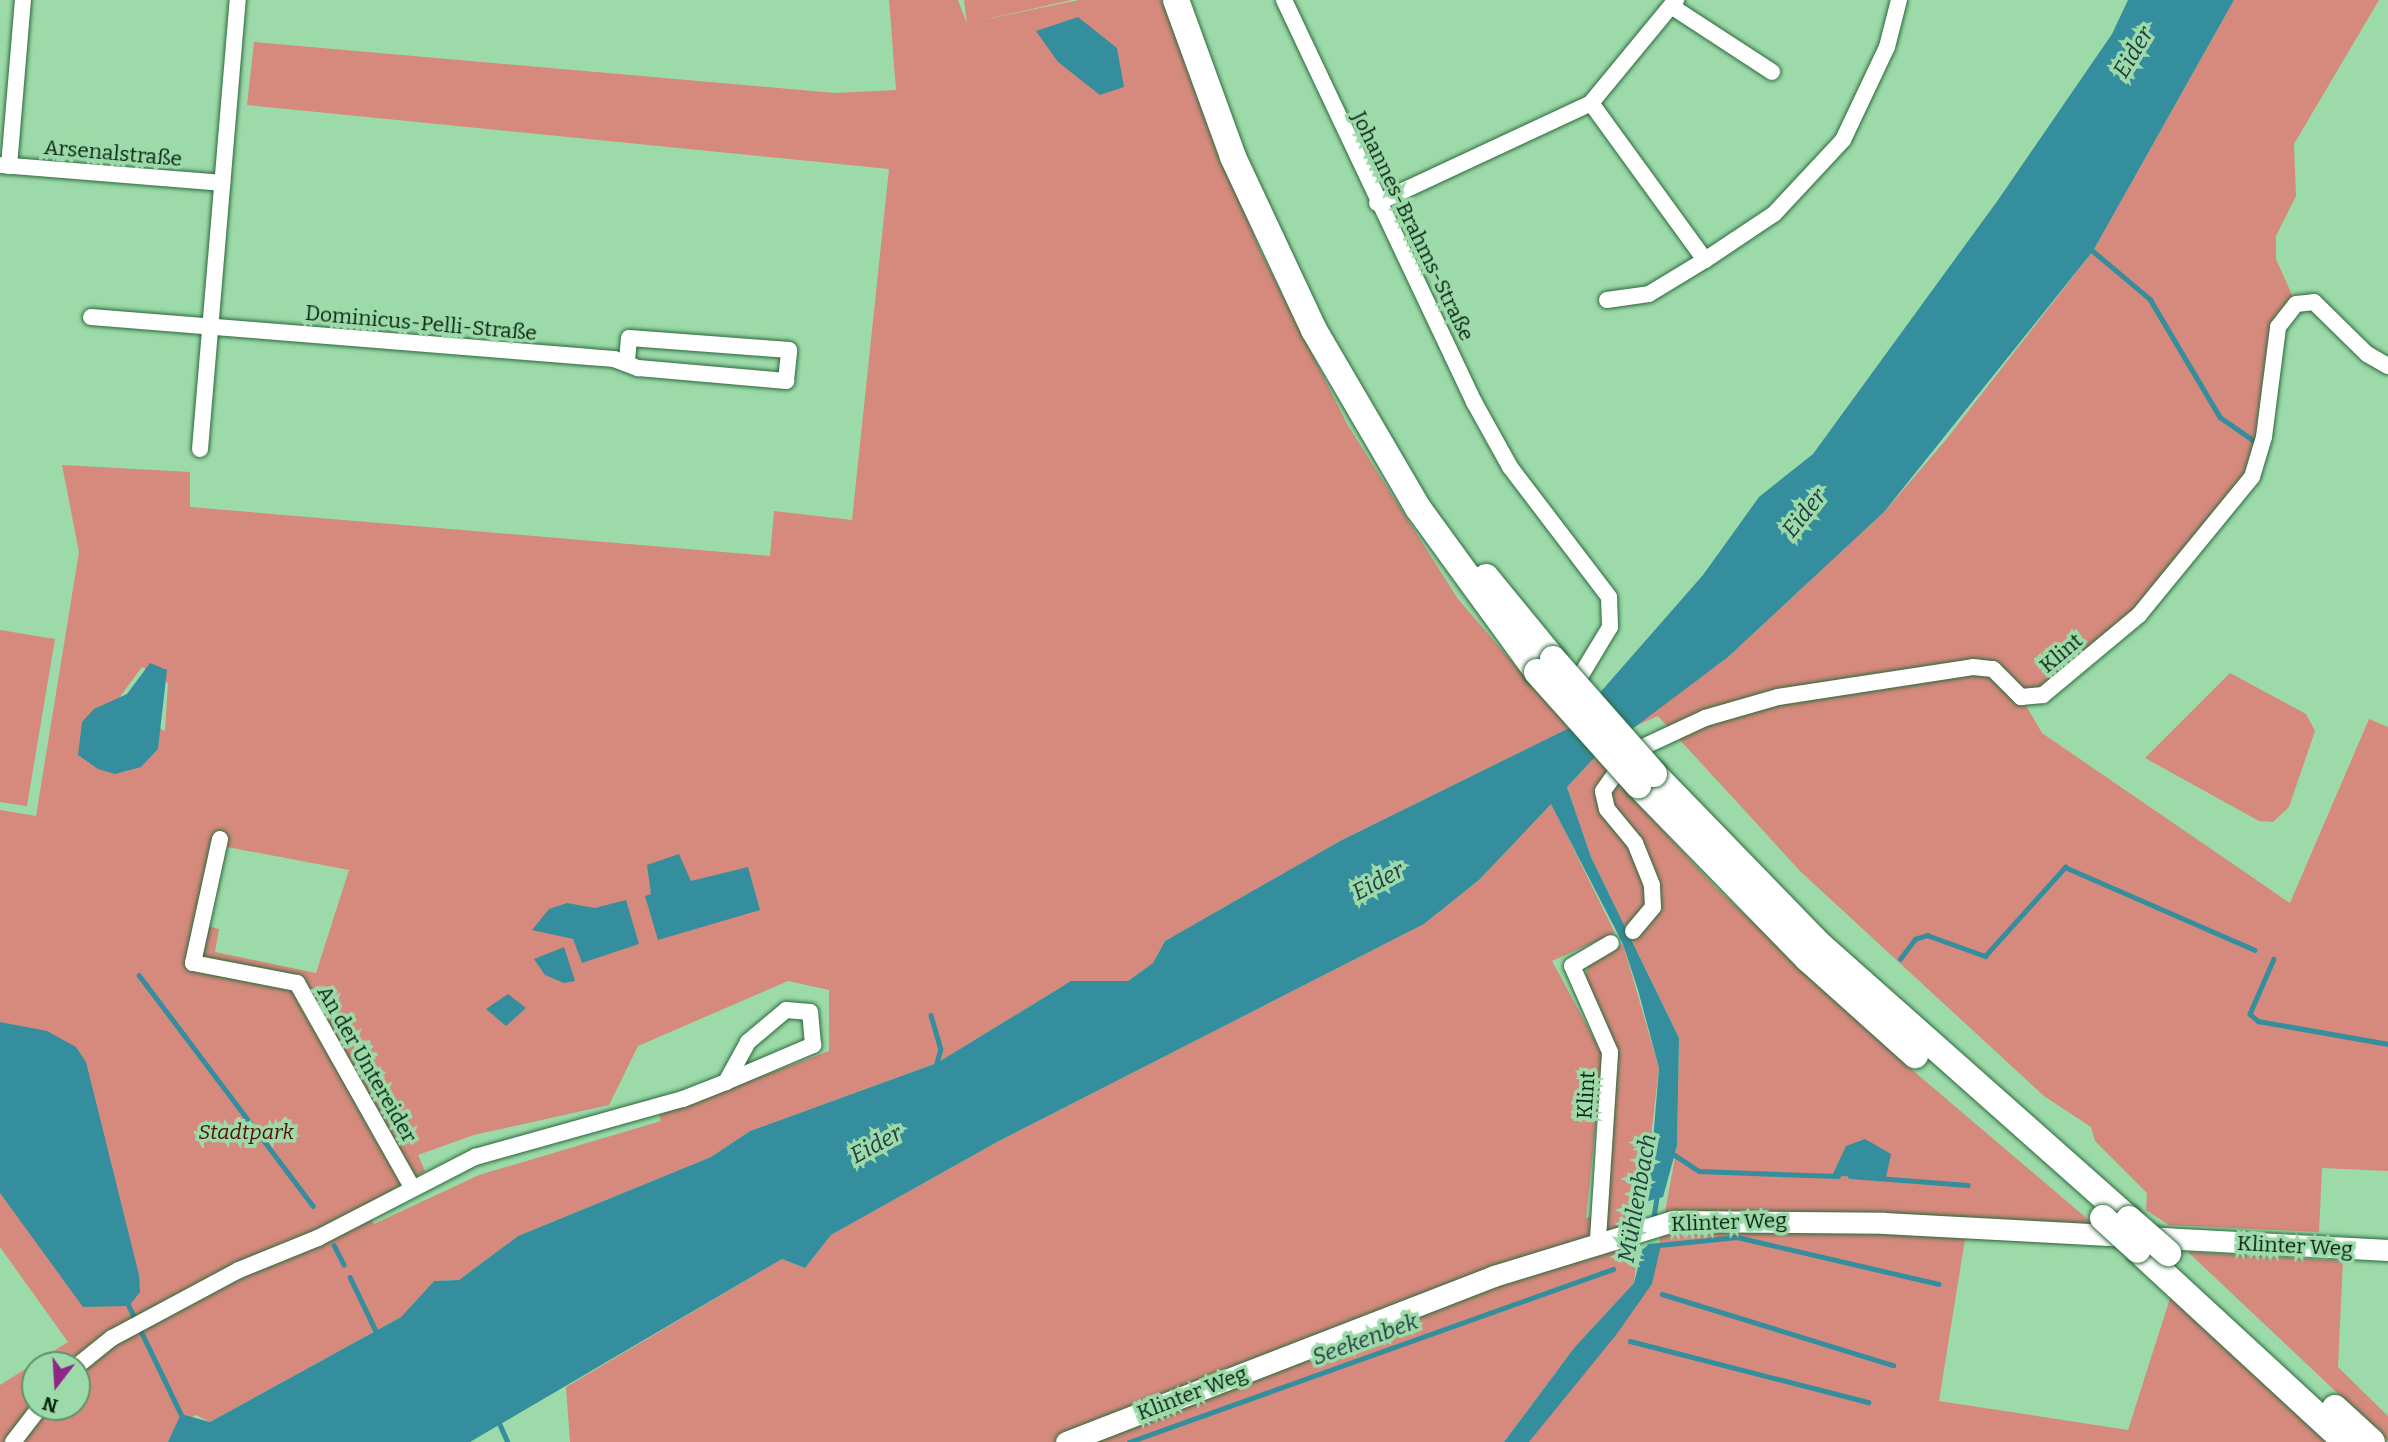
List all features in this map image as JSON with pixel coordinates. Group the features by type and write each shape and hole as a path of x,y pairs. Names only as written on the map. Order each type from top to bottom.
{"highway":[{"path":"1176,0 1233,157 1314,330 1418,508 1545,665 1646,780 1853,1002 2116,1219 2168,1253 2372,1442"},
{"path":"1194,0 1245,141 1370,399 1545,665"},
{"path":"2116,1219 2140,1252 2346,1442"}],"street":[{"path":"4,165 23,0"},
{"path":"200,449 238,0"},
{"name":"Johannes-Brahms-Straße","path":"1284,0 1377,202 1510,467 1609,597 1610,627 1580,677 1548,701"},
{"path":"1608,300 1649,294 1774,214 1843,140 1887,47 1899,0"},
{"path":"1377,202 1591,103 1675,4 1772,72"},
{"path":"1591,103 1704,260"},
{"name":"Arsenalstraße","path":"4,165 222,183"},
{"name":"Klint","path":"1633,932 1653,907 1652,885 1635,843 1606,810 1603,790 1630,753 1705,718 1777,698 1973,667 1993,669 2021,697 2043,695 2139,615 2252,477 2264,437 2278,327 2296,304 2314,302 2367,354 2388,366"},
{"name":"Dominicus-Pelli-Straße","path":"91,317 627,363 786,381 789,350 629,338 627,363"},
{"name":"An der Untereider","path":"220,839 193,963 297,983 411,1185"},
{"name":"Klint","path":"1598,1239 1610,1052 1572,965 1611,943"},
{"path":"91,1357 139,1324 239,1270 318,1238 411,1185 475,1157 591,1128 726,1082 813,1045 810,1012 786,1010 748,1042 726,1082"},
{"name":"Klinter Weg","path":"1066,1442 1598,1239 1673,1221 1884,1223 2388,1250"},
{"path":"13,1442 29,1421"}],"green space":[{"name":"Stadtpark","path":"889,0 958,0 967,24 964,0 1072,0 973,22 1079,0 1166,0 1259,248 1347,424 1458,599 1569,728 1340,841 1165,941 1153,963 1128,981 1071,981 937,1063 750,1131 711,1157 518,1236 459,1280 434,1281 401,1317 210,1422 196,1415 177,1425 168,1442 0,1442 0,1385 21,1372 21,1421 91,1421 91,1351 54,1351 68,1342 0,1247 0,1193 28,1230 0,1022 0,810 36,816 79,552 62,465 190,472 190,507 770,556 774,511 852,520 889,169 247,105 254,42 835,93 896,90","holes":["142,667 168,683 165,731 114,705","227,847 349,870 316,973 215,952 219,929 208,926","788,981 829,990 829,1051 659,1115 661,1121 479,1175 374,1224 364,1206 425,1171 418,1155 474,1135 609,1105 638,1046"]},
{"path":"2234,0 2379,0 2294,144 2296,196 2276,236 2276,259 2296,304 2287,312 2252,477 2139,615 2043,695 2021,697 2042,733 2290,903 2369,719 2388,727 2388,1171 2322,1168 2319,1232 2169,1225 2146,1210 2147,1193 2095,1141 2091,1127 2044,1096 1801,872 1658,716 1631,728 1728,657 1884,512 1945,441 2093,251"},
{"path":"0,630 55,639 27,806 0,802"},
{"path":"2230,673 2306,714 2315,731 2289,807 2273,822 2259,821 2145,758"},
{"path":"1595,757 1716,888 1910,1068 2097,1227 2064,1234 2073,1245 1965,1239 1939,1401 2128,1430 2172,1292 2328,1442 1529,1442 1652,1284 1677,1146 1679,1038 1591,857 1567,787"},
{"path":"1551,803 1615,933 1552,961 1603,1055 1586,1218 1605,1213 1616,1052 1584,986 1588,965 1623,944 1659,1068 1634,1283 1574,1348 1504,1442 570,1442 566,1387 782,1259 805,1268 831,1235 997,1142 1424,924 1479,880"},
{"path":"2188,1252 2343,1261 2338,1367 2388,1416 2388,1441"}],"water":[{"name":"Eider","path":"2128,0 2234,0 2093,251 1884,512 1728,657 1595,757 1567,787 1591,857 1679,1038 1677,1146 1663,1197 1648,1201 1659,1068 1638,990 1623,944 1551,804 1479,880 1424,924 997,1142 831,1235 805,1268 782,1259 470,1442 168,1442 181,1414 210,1422 401,1317 434,1281 459,1280 518,1236 711,1157 750,1131 937,1063 1071,981 1128,981 1153,963 1165,941 1340,841 1569,728 1703,575 1759,497 1813,454 1998,200 2112,34"},
{"path":"1078,17 1117,48 1124,87 1100,95 1058,62 1036,31"},
{"path":"150,663 167,670 158,749 141,767 115,774 98,769 78,755 82,722 94,709 127,694"},
{"path":"679,854 691,881 748,867 760,910 658,940 645,896 651,894 647,865"},
{"path":"626,900 639,944 582,963 573,939 532,930 549,909 567,903 595,908"},
{"path":"564,947 575,981 564,983 545,975 534,959"},
{"path":"508,994 526,1008 506,1026 486,1009"},
{"path":"0,1022 47,1031 76,1047 86,1062 139,1275 140,1292 129,1306 83,1307 0,1193"},
{"path":"1865,1139 1891,1154 1886,1177 1832,1176 1846,1146"},
{"path":"1661,1245 1652,1284 1616,1335 1529,1442 1504,1442 1574,1348 1634,1283 1643,1247"}],"waterway":[{"path":"2093,251 2150,299 2220,417 2253,440"},
{"path":"1900,959 1915,939 1927,935 1985,956 2065,867 2255,950"},
{"path":"2274,959 2250,1014 2258,1021 2388,1044"},
{"path":"139,975 313,1206"},
{"path":"931,1015 941,1049 937,1063"},
{"path":"1670,1152 1699,1171 1838,1176"},
{"path":"1850,1176 1968,1185"},
{"name":"Mühlenbach","path":"1653,1220 1657,1194"},
{"path":"1649,1246 1737,1237 1939,1284"},
{"path":"334,1245 344,1265"},
{"name":"Seekenbek","path":"1129,1442 1613,1269"},
{"path":"350,1277 376,1331"},
{"path":"1662,1294 1893,1365"},
{"path":"129,1306 181,1414"},
{"path":"1630,1341 1868,1402"},
{"path":"498,1420 508,1442"}]}
